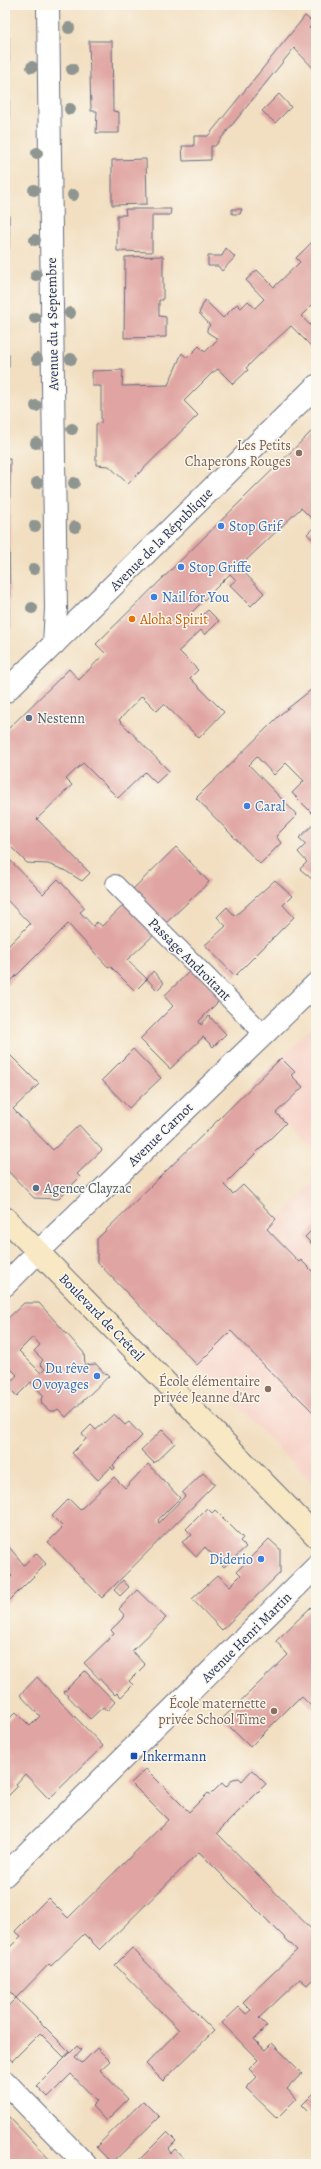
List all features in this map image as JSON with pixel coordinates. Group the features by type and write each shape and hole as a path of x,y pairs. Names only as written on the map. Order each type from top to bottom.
{"main road":[{"name":"Boulevard de Créteil","path":"5,1218 316,1536"}],"street":[{"name":"Avenue du 4 Septembre","path":"48,5 56,609 54,644"},
{"name":"Avenue de la République","path":"5,692 316,386"},
{"name":"Avenue Carnot","path":"5,1285 316,984"},
{"name":"Avenue Henri Martin","path":"5,1875 316,1568"},
{"path":"5,2082 85,2164"}],"lane":[{"name":"Passage Androitant","path":"115,884 264,1034"}],"shaded area":[{"path":"316,1023 316,1152 250,1088"},
{"name":"École élémentaire privée Jeanne d'Arc","path":"188,1149 267,1229 316,1180 316,1487 97,1262 97,1239"}],"building":[{"path":"305,16 314,23 309,28 316,35 316,71 294,48 215,146 211,146 211,160 183,161 182,146 194,146 194,136 208,136"},
{"path":"5,36 9,37 9,178 5,178"},
{"path":"89,41 112,41 113,111 119,112 119,133 96,133 97,111 91,111"},
{"path":"279,94 291,107 275,123 262,111"},
{"path":"146,159 147,204 112,205 112,160"},
{"path":"125,209 171,209 170,215 152,215 152,252 117,251 117,215 126,215"},
{"path":"232,209 242,209 240,214 232,214"},
{"path":"5,216 9,216 9,249 5,249"},
{"path":"316,238 316,288 314,290 316,301 301,316 316,331 316,348 314,349 291,326 246,368 248,370 233,384 218,369 212,373 184,401 198,415 128,484 109,466 96,465 96,424 101,423 101,386 92,386 92,371 123,370 122,386 168,385 182,353 187,358 199,346 205,352 218,339 207,332 210,325 199,313 205,300 223,318 237,304 241,308 248,301 255,308 264,299 246,280 257,270 274,287 300,262 296,258"},
{"path":"226,248 235,257 222,271 218,266 208,266 208,256 222,256"},
{"path":"163,256 163,300 159,300 159,316 166,317 166,337 124,338 125,257"},
{"path":"5,355 9,355 9,367 5,367"},
{"path":"316,427 316,523 301,508 239,567 264,593 251,606 230,585 236,580 230,574 188,616 194,623 208,610 219,621 205,635 201,630 179,651 198,670 190,678 224,712 199,738 164,704 157,711 142,696 119,720 169,771 156,783 145,772 118,798 83,763 66,779 72,785 37,819 90,873 82,881 64,870 48,864 27,863 5,841 5,732 69,669 79,680 105,653 96,644"},
{"path":"5,459 10,459 9,628 5,631"},
{"path":"316,525 316,542 307,534"},
{"path":"316,686 316,817 292,793 304,781 286,763 274,775 257,757 249,765 297,815 276,836 281,843 260,864 196,798 282,713"},
{"path":"316,822 316,875 312,879 300,869 307,862 298,852 306,844 299,838"},
{"path":"176,847 209,882 166,923 133,889"},
{"path":"5,855 43,894 58,879 85,908 80,912 93,926 97,922 102,926 127,902 158,931 127,960 147,979 135,991 110,966 108,967 68,924 5,987 5,949 30,924 5,898"},
{"path":"275,880 292,896 283,905 294,917 235,976 205,945 226,926 217,917 227,907 235,916"},
{"path":"193,968 222,998 199,1021 201,1025 209,1016 226,1034 213,1047 203,1037 170,1069 140,1039 173,1006 164,996"},
{"path":"153,971 164,983 157,990 147,979"},
{"path":"133,1049 161,1078 129,1108 102,1080"},
{"path":"5,1050 39,1084 13,1109 53,1150 79,1125 102,1150 77,1174 80,1177 58,1199 34,1198 5,1168"},
{"name":"École élémentaire privée Jeanne d'Arc","path":"281,1058 295,1072 291,1075 303,1087 276,1113 286,1123 224,1185 233,1194 243,1185 276,1219 267,1229 299,1262 301,1260 316,1275 316,1415 295,1394 294,1396 231,1331 197,1365 97,1262 97,1239"},
{"path":"316,1226 316,1248 305,1237"},
{"path":"24,1303 39,1303 84,1353 85,1365 96,1364 106,1375 107,1374 109,1376 66,1417 58,1409 55,1411 50,1411 42,1404 41,1399 44,1396 31,1382 17,1396 7,1386 17,1375 10,1368 5,1373 5,1321","holes":["33,1337 40,1345 34,1351 43,1360 40,1364 45,1369 41,1373 19,1351"]},
{"path":"114,1414 125,1425 129,1422 142,1436 113,1465 115,1468 113,1470 111,1467 98,1480 72,1453 86,1439 82,1434 91,1425 96,1430"},
{"path":"162,1430 175,1443 154,1463 141,1450"},
{"path":"148,1464 180,1498 158,1520 159,1523 185,1496 182,1493 203,1473 215,1484 102,1598 48,1542 63,1527 52,1516 69,1499 80,1510 114,1477 125,1488"},
{"path":"207,1508 212,1513 215,1510 243,1538 240,1541 246,1547 224,1567 205,1547 196,1557 182,1542 192,1535 186,1529"},
{"path":"269,1539 280,1549 280,1573 222,1630 192,1599 218,1575 230,1586 241,1575 237,1571"},
{"path":"5,1542 24,1565 36,1553 46,1564 5,1605 5,1583 12,1576 5,1569"},
{"path":"123,1580 129,1587 120,1596 114,1590"},
{"path":"137,1590 166,1618 132,1651 145,1665 129,1681 133,1685 121,1697 117,1693 115,1695 84,1663 114,1634 111,1630 125,1616 119,1609"},
{"path":"311,1607 316,1613 316,1711 301,1696 250,1747 222,1719 288,1655 276,1641"},
{"path":"85,1671 115,1702 107,1711 103,1707 90,1719 64,1692"},
{"path":"37,1677 103,1746 49,1799 25,1774 16,1784 18,1786 5,1799 5,1723 16,1712 30,1726 40,1716 20,1695"},
{"path":"146,1769 189,1812 208,1793 210,1795 222,1783 226,1787 233,1779 239,1778 242,1781 252,1770 266,1784 217,1833 316,1934 316,1978 315,1977 307,1985 300,1979 259,2018 267,2026 254,2039 265,2050 272,2043 302,2073 287,2089 296,2099 277,2118 246,2088 257,2077 249,2069 258,2060 222,2023 239,2007 246,2014 251,2010 243,2002 297,1950 199,1852 100,1950 84,1934 51,1966 49,1964 16,1998 5,1987 5,1952 21,1936 15,1931 48,1898 68,1918 168,1820 131,1783"},
{"path":"132,1948 214,2031 163,2081 146,2064 179,2030 115,1965"},
{"path":"16,1998 70,2052 64,2057 40,2033 12,2061 5,2053 5,2009"},
{"path":"77,2046 81,2050 75,2057 82,2063 97,2048 110,2061 100,2070 128,2099 106,2121 92,2106 97,2101 71,2074 48,2097 37,2086"},
{"path":"316,2091 316,2117 315,2118 302,2105"},
{"path":"143,2101 159,2117 112,2163 96,2147"},
{"path":"5,2113 10,2118 54,2164 5,2164"},
{"path":"167,2132 176,2141 168,2149 171,2153 175,2149 189,2164 135,2164"}],"place":[{"name":"Les Petits Chaperons Rouges","path":"299,453"},
{"name":"Stop Grif","path":"221,526"},
{"name":"Stop Griffe","path":"181,567"},
{"name":"Nail for You","path":"154,597"},
{"name":"Aloha Spirit","path":"132,619"},
{"name":"Nestenn","path":"29,718"},
{"name":"Caral","path":"247,806"},
{"name":"Agence Clayzac","path":"36,1188"},
{"name":"Du rêve O voyages","path":"97,1376"},
{"name":"École élémentaire privée Jeanne d'Arc","path":"268,1389"},
{"name":"Diderio","path":"261,1559"},
{"name":"École maternette privée School Time","path":"274,1711"},
{"name":"Inkermann","path":"134,1756"}]}
